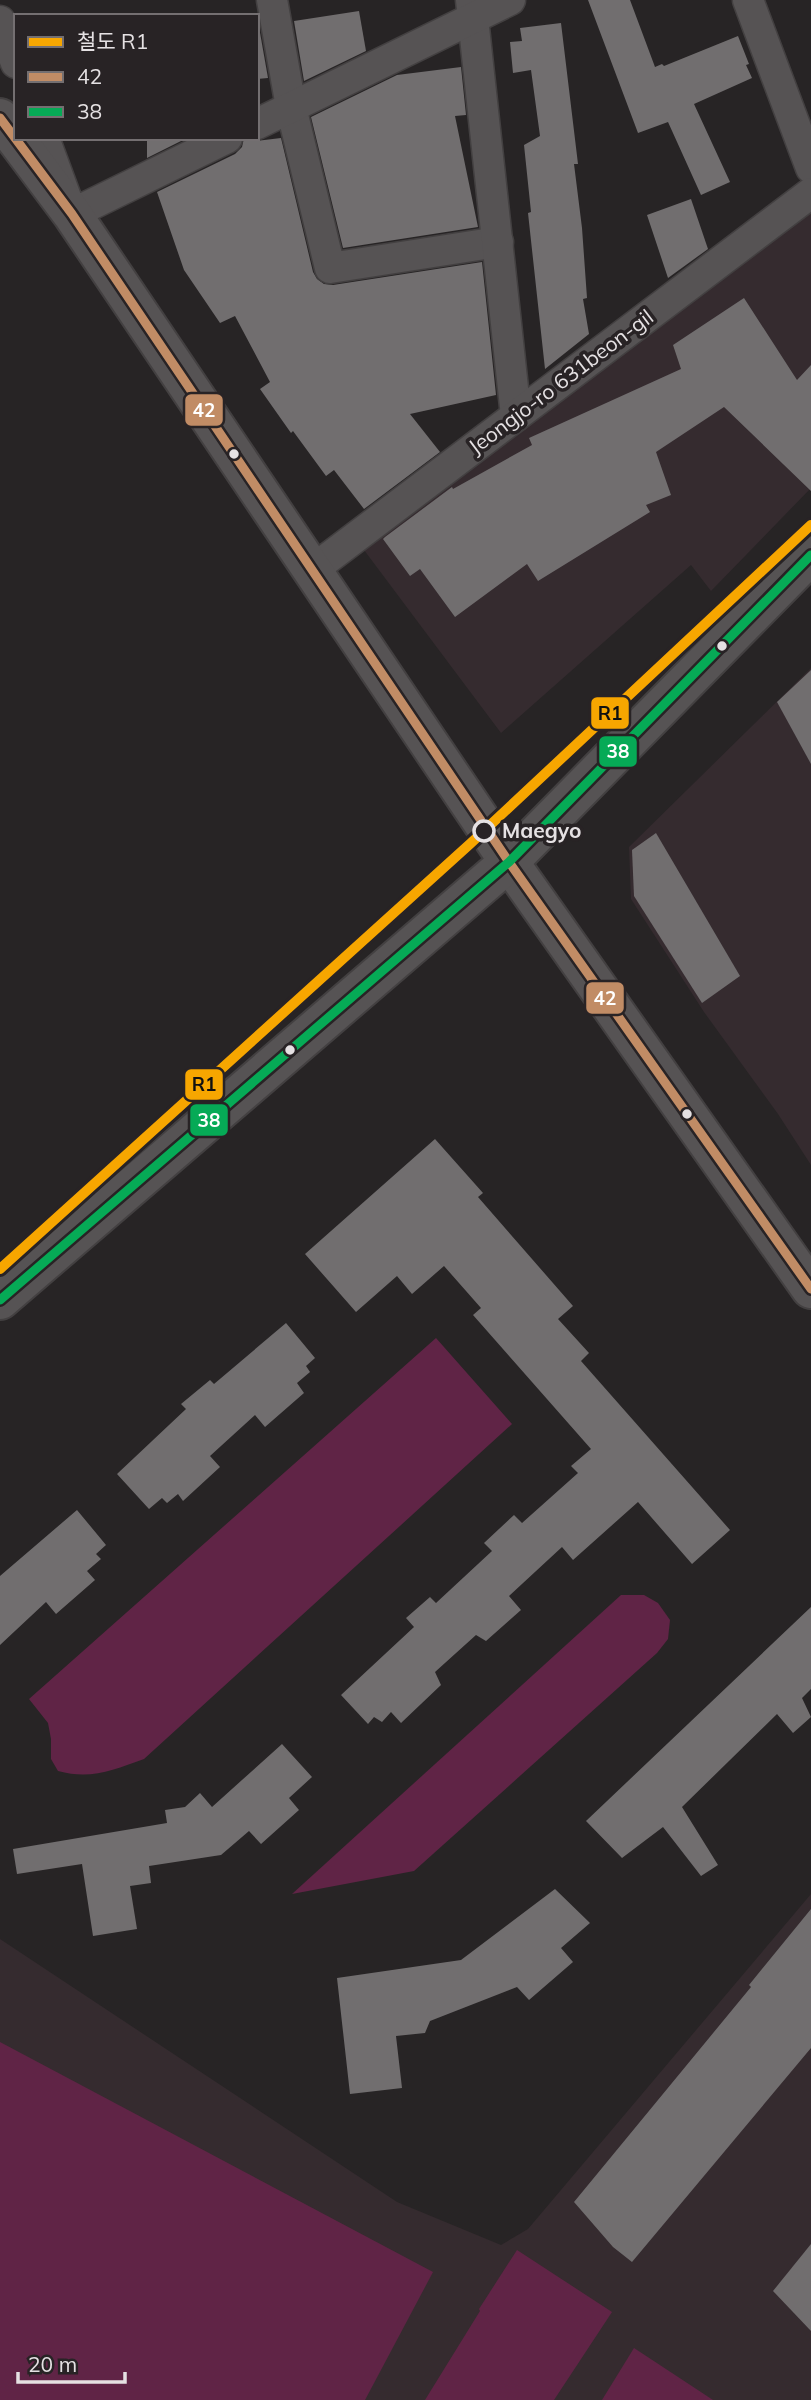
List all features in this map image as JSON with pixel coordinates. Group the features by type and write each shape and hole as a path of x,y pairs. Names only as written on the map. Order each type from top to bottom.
{"street":[{"path":"272,0 291,107 330,268 498,242"},
{"path":"259,123 472,9 509,0"},
{"path":"748,0 811,168"},
{"path":"472,9 516,416"},
{"path":"0,21 14,59"},
{"path":"0,118 14,137"},
{"path":"16,140 72,214 509,862 805,1269"},
{"path":"45,140 72,214"},
{"path":"72,214 224,140"},
{"name":"Jeongjo-ro 631beon-gil","path":"312,571 811,192"},
{"path":"0,1300 509,862 811,555"}],"shaded area":[{"path":"811,207 811,488 711,591 691,565 501,733 358,542"},
{"path":"811,668 811,1165 778,1114 704,1012 631,899 629,847"},
{"path":"436,1338 512,1424 144,1759 92,1774 58,1771 51,1759 48,1723 29,1699"},
{"path":"621,1595 644,1595 658,1603 670,1620 668,1639 657,1653 414,1871 292,1894"},
{"path":"811,1894 811,2400 0,2400 0,1939 397,2202 501,2245 528,2229"},
{"path":"0,2042 433,2272 365,2400 0,2400"},
{"path":"517,2250 612,2312 554,2400 425,2400 479,2309"},
{"path":"634,2348 713,2400 602,2400"}],"building":[{"path":"588,0 630,0 655,67 662,64 664,66 738,36 752,78 694,104 730,182 701,195 668,122 638,133"},
{"path":"359,11 366,51 304,81 294,21"},
{"path":"561,23 578,164 574,164 587,298 583,299 589,334 545,369 528,213 531,212 524,145 540,136 531,70 513,73 510,42 522,41 520,28"},
{"path":"259,27 268,78 259,79"},
{"path":"461,67 466,115 455,116 478,227 343,248 311,117 397,75"},
{"path":"281,138 313,272 324,284 333,285 482,262 496,395 410,414 440,452 364,509 334,470 326,476 260,389 270,382 235,316 220,323 184,270 157,192 235,154 242,147 244,140"},
{"path":"147,140 183,140 147,158"},
{"path":"691,199 708,249 668,278 647,215"},
{"path":"744,298 797,380 811,365 811,491 724,407 656,452 671,495 646,505 650,512 538,581 527,564 455,617 420,569 410,576 383,539 385,537 452,487 453,489 532,445 529,438 681,369 673,345"},
{"path":"811,670 811,764 777,702"},
{"path":"656,833 740,976 702,1003 634,896 632,850"},
{"path":"435,1139 483,1193 478,1197 573,1306 558,1319 589,1353 581,1361 730,1530 692,1564 638,1502 573,1560 562,1547 509,1596 521,1610 486,1641 476,1635 435,1672 441,1685 401,1723 391,1712 382,1722 374,1717 368,1724 341,1695 414,1627 406,1618 430,1597 436,1603 492,1551 484,1543 514,1515 522,1523 578,1473 571,1466 591,1449 473,1315 481,1308 444,1266 412,1294 397,1276 356,1312 305,1254"},
{"path":"286,1323 315,1358 306,1366 310,1372 297,1383 304,1393 265,1427 255,1415 210,1456 220,1467 183,1501 178,1494 167,1503 162,1498 149,1509 117,1474 186,1409 181,1404 210,1380 214,1384"},
{"path":"77,1510 106,1545 96,1554 101,1559 87,1571 95,1580 56,1614 46,1602 0,1645 0,1576"},
{"path":"811,1607 811,1689 802,1698 811,1717 793,1733 777,1714 682,1807 718,1865 701,1876 663,1827 622,1858 586,1821"},
{"path":"282,1744 312,1777 289,1798 299,1810 261,1844 249,1831 221,1855 149,1866 151,1883 130,1886 137,1929 93,1936 82,1864 17,1874 13,1849 167,1823 165,1810 185,1807 200,1793 212,1807"},
{"path":"555,1889 590,1923 561,1948 573,1962 529,2000 517,1987 430,2021 425,2033 396,2036 402,2088 350,2094 337,1978 461,1960"},
{"path":"811,1909 811,2048 632,2262 613,2247 574,2202 751,1987 749,1985"},
{"path":"811,2244 811,2331 773,2291"}],"rail line":[{"name":"R1","path":"0,1269 471,843 811,525"}],"transit line":[{"name":"42","path":"0,118 14,137"},
{"name":"42","path":"16,140 72,214 509,862 811,1289"},
{"name":"38","path":"0,1300 509,862 811,555"}],"place":[{"name":"Maegyo","path":"484,831"}]}
